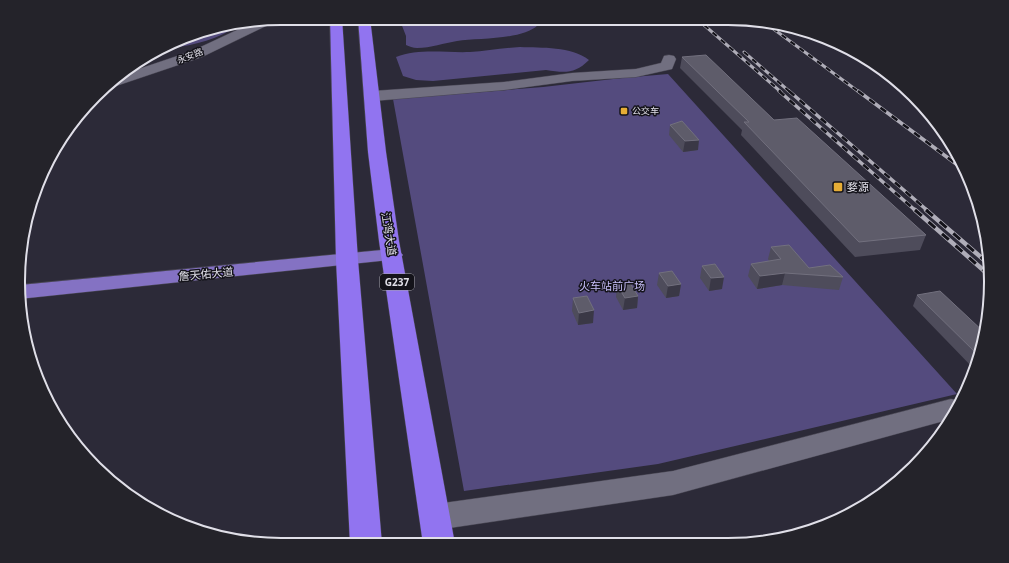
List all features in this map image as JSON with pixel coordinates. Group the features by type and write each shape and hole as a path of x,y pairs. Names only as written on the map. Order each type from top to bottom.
{"highway":[{"path":"336,25 346,253 366,538"},
{"name":"江湾大道","path":"365,25 377,152 391,248 438,531"}],"main road":[{"name":"詹天佑大道","path":"26,291 391,248"},
{"name":"詹天佑大道","path":"25,279 346,253"}],"street":[{"name":"永安路","path":"124,78 197,54 252,27"},
{"path":"372,96 504,86 572,77 650,71 667,66 669,59"},
{"path":"438,531 673,483 950,409"}],"green space":[{"path":"402,25 538,25 531,30 511,36 457,41 422,48 406,45 406,36"},
{"path":"620,25 637,25 630,26"},
{"path":"229,31 222,35 206,41 178,47"},
{"path":"520,47 565,50 582,55 589,60 579,68 564,72 546,70 433,81 416,80 403,76 396,57 405,54 423,52 470,52"},
{"name":"火车站前广场","path":"668,74 957,394 658,464 464,491 393,99 543,87"}],"building":[{"path":"706,55 774,120 797,118 926,235 859,242 744,122 749,122 682,57"},
{"path":"682,121 699,140 685,141 670,125"},
{"path":"789,245 809,268 830,265 843,277 785,273 760,276 751,264 781,259 771,247"},
{"path":"715,264 724,277 711,278 702,266"},
{"path":"672,271 681,284 668,286 659,273"},
{"path":"630,283 638,296 625,298 617,285"},
{"path":"940,291 980,328 974,351 917,295"},
{"path":"587,296 594,310 579,313 573,298"}],"railway":[{"path":"704,25 781,92"},
{"path":"774,29 859,92"},
{"path":"744,52 790,92"},
{"path":"779,91 916,211"},
{"path":"789,91 928,211"},
{"path":"858,91 956,164"},
{"path":"915,210 983,270"},
{"path":"926,210 983,259"}],"place":[{"name":"公交车","path":"624,111"},
{"name":"婺源","path":"838,187"}]}
